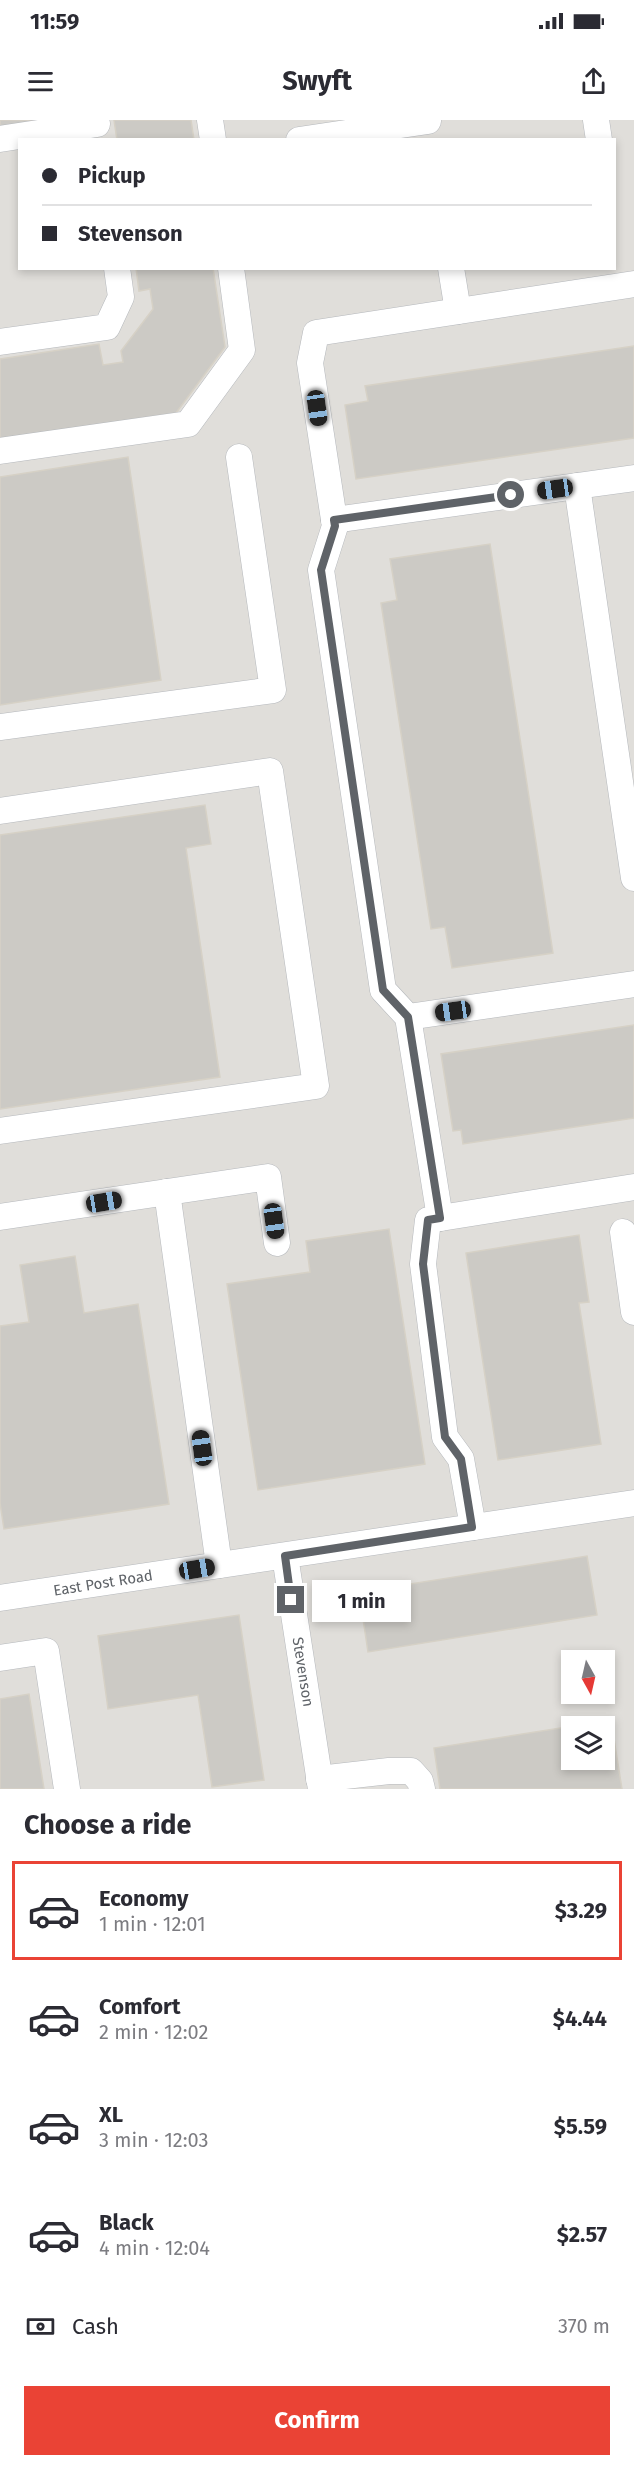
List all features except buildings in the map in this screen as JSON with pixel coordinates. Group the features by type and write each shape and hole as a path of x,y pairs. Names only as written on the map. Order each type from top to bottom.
{"street":[{"path":"210,120 213,138"},
{"path":"311,138 357,130 429,127"},
{"path":"0,139 97,128"},
{"path":"0,342 107,327 121,297 117,270"},
{"path":"0,451 188,424 242,350 231,270"},
{"path":"451,270 458,311"},
{"path":"440,1218 408,1017 383,990 321,570 335,526 310,363 316,333 634,284"},
{"path":"0,727 273,690 239,457"},
{"path":"334,520 634,478"},
{"path":"577,486 634,878"},
{"path":"0,811 270,771 316,1086 0,1131"},
{"path":"408,1017 634,984"},
{"path":"0,1217 268,1177 277,1243"},
{"path":"472,1527 461,1459 445,1437 423,1264 428,1220 634,1187"},
{"path":"166,1192 219,1565"},
{"path":"623,1233 634,1312"},
{"name":"East Post Road","path":"0,1598 634,1503"},
{"name":"Stevenson","path":"285,1556 320,1784"},
{"path":"0,1658 46,1651 67,1789"},
{"path":"320,1784 389,1771 411,1771 420,1781 422,1789"}],"shaded area":[{"path":"0,120 634,120 634,1789 0,1789"}],"route":[{"path":"291,1600 285,1556 472,1527 461,1459 445,1437 423,1264 428,1220 440,1218 408,1017 383,990 321,570 335,526 334,520 511,495"}]}
